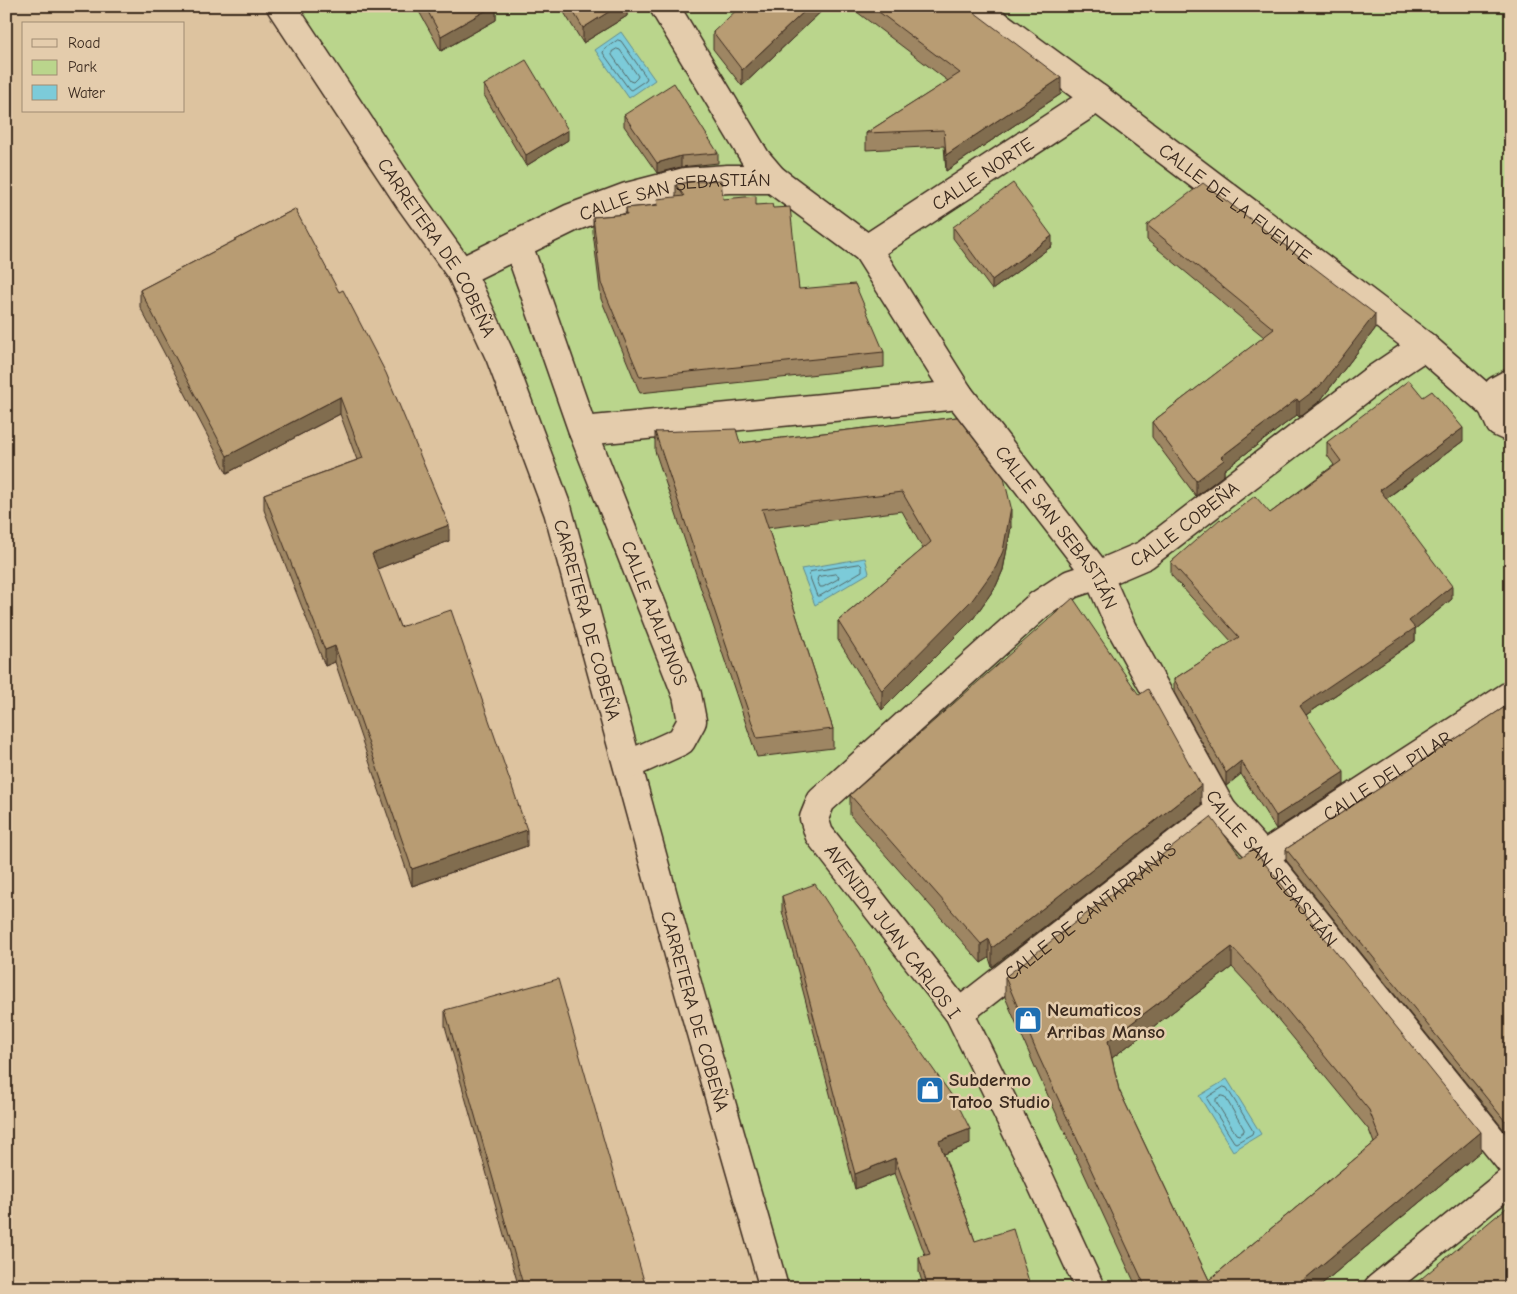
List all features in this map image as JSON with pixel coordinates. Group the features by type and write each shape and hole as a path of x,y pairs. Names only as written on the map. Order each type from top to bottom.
{"street":[{"name":"CARRETERA DE COBEÑA","path":"281,6 408,198 462,272 500,356 558,511 689,991 774,1288"},
{"path":"664,6 756,159 772,179"},
{"name":"CALLE DE LA FUENTE","path":"972,6 1097,98 1424,346 1492,406 1500,422 1511,428"},
{"name":"CALLE NORTE","path":"867,250 1097,98"},
{"name":"CALLE SAN SEBASTIÁN","path":"462,272 571,218 627,197 685,182 728,179 772,179 867,250 959,395 1098,575 1122,629 1222,810 1263,856 1511,1163"},
{"name":"CALLE AJALPINOS","path":"518,245 583,431 687,695 692,721 681,741 628,765"},
{"name":"CALLE COBEÑA","path":"814,818 821,801 1039,605 1071,584 1145,555 1372,381 1424,346"},
{"path":"1492,406 1498,390 1511,383"},
{"path":"583,431 959,395"},
{"name":"CALLE DEL PILAR","path":"1263,856 1511,695"},
{"name":"CALLE DE CANTARRANAS","path":"958,1013 1200,825 1222,810"},
{"name":"AVENIDA JUAN CARLOS I","path":"814,818 819,834 958,1013 1028,1154 1090,1288"},
{"path":"1378,1288 1511,1180"}],"green space":[{"path":"266,6 1511,6 1511,1288 765,1288 504,354"}],"water":[{"path":"621,32 655,80 629,98 595,50"},
{"path":"865,558 869,573 815,605 801,569"},
{"path":"1227,1079 1261,1134 1233,1151 1199,1096"}],"building":[{"path":"425,6 494,6 441,36"},
{"path":"570,6 618,6 583,28"},
{"path":"741,6 810,6 742,70 713,32"},
{"path":"871,6 966,6 1061,78 946,155 944,130 866,133 960,73"},
{"path":"526,60 568,130 526,155 484,85"},
{"path":"674,83 718,153 681,156 657,163 624,115"},
{"path":"721,180 723,199 756,196 756,205 772,204 773,208 790,207 799,289 855,284 884,352 640,377 601,283 593,217 627,214 626,208 658,205 657,199 684,196 676,185 688,182"},
{"path":"1013,183 1052,236 992,280 953,227"},
{"path":"1203,183 1375,314 1320,386 1299,402 1297,399 1221,457 1224,460 1196,481 1152,422 1274,329 1147,225"},
{"path":"295,209 339,292 343,290 386,373 449,525 372,554 400,627 451,610 527,830 412,869 335,646 325,650 264,494 363,458 340,397 227,456 140,290"},
{"path":"1409,380 1423,397 1432,391 1463,428 1380,490 1452,586 1409,621 1415,628 1300,706 1344,772 1276,816 1241,761 1226,773 1174,679 1239,637 1171,562 1220,519 1222,521 1255,496 1270,513 1341,461 1327,442"},
{"path":"957,417 1004,478 1011,507 1003,551 996,567 973,599 882,691 838,621 931,542 902,492 762,509 833,729 757,738 655,432 736,429 740,443"},
{"path":"1073,598 1139,695 1148,689 1201,785 992,948 989,939 981,944 850,795"},
{"path":"1511,703 1511,1123 1507,1119 1505,1121 1286,849"},
{"path":"1211,817 1241,857 1253,849 1481,1132 1294,1288 1146,1288 1038,1055 1005,977","holes":["1232,947 1258,975 1369,1110 1380,1138 1209,1280 1119,1090 1108,1041"]},
{"path":"815,884 860,953 885,1001 957,1103 970,1129 939,1141 975,1241 1013,1229 1031,1288 928,1288 919,1257 930,1254 895,1158 855,1174 782,896"},
{"path":"558,979 646,1288 524,1288 445,1010"},
{"path":"1511,1204 1511,1288 1410,1288"}],"place":[{"name":"Neumaticos Arribas Manso","path":"1028,1020"},
{"name":"Subdermo Tatoo Studio","path":"930,1090"}]}
